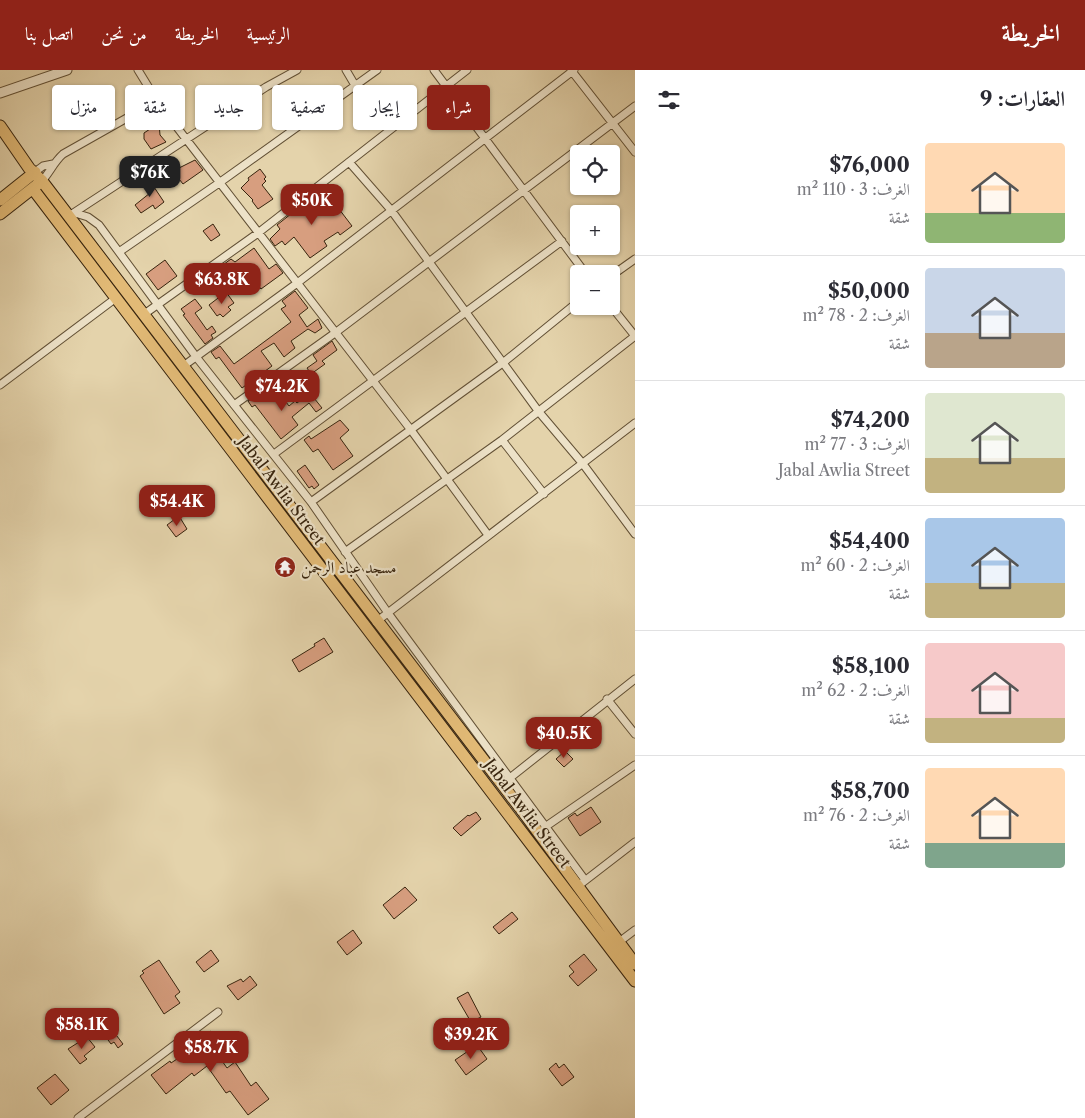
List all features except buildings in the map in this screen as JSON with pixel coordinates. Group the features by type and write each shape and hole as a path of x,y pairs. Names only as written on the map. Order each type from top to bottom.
{"main road":[{"name":"Jabal Awlia Street","path":"0,126 23,159 72,214 143,315 376,622 506,782 582,884 635,964"},
{"name":"Jabal Awlia Street","path":"23,159 25,179 635,981"},
{"path":"0,200 25,179 38,176"},
{"path":"0,214 33,189 38,176"}],"street":[{"path":"0,93 67,70"},
{"path":"138,70 147,85"},
{"path":"72,214 266,87 297,70"},
{"path":"346,70 355,85"},
{"path":"358,85 377,70"},
{"path":"434,70 444,85"},
{"path":"446,85 467,70"},
{"path":"182,367 198,358 296,284 486,139 572,70 612,125 635,152"},
{"path":"119,252 353,89"},
{"path":"143,315 159,306 258,233 427,100"},
{"path":"234,405 335,333 635,106"},
{"path":"38,176 49,174 53,164 63,154 125,119"},
{"path":"179,130 296,284 411,430 488,535"},
{"path":"479,130 579,265"},
{"path":"349,162 391,210 467,310 539,412 583,464 635,534"},
{"path":"38,176 43,166 53,164"},
{"path":"72,214 88,217 99,225 198,358 311,502 506,782 545,827 582,884 635,842"},
{"path":"274,454 562,241"},
{"path":"620,270 635,259"},
{"path":"0,385 116,298"},
{"path":"311,502 504,362 570,308"},
{"path":"345,552 502,440 635,336 618,315"},
{"path":"376,622 635,422"},
{"path":"502,440 544,494"},
{"path":"506,782 635,678"},
{"path":"607,699 635,734"},
{"path":"545,827 635,765"},
{"path":"619,942 635,930"},
{"path":"78,1118 218,1012"}],"place":[{"name":"مسجد عباد الرحمن","path":"285,567"}]}
